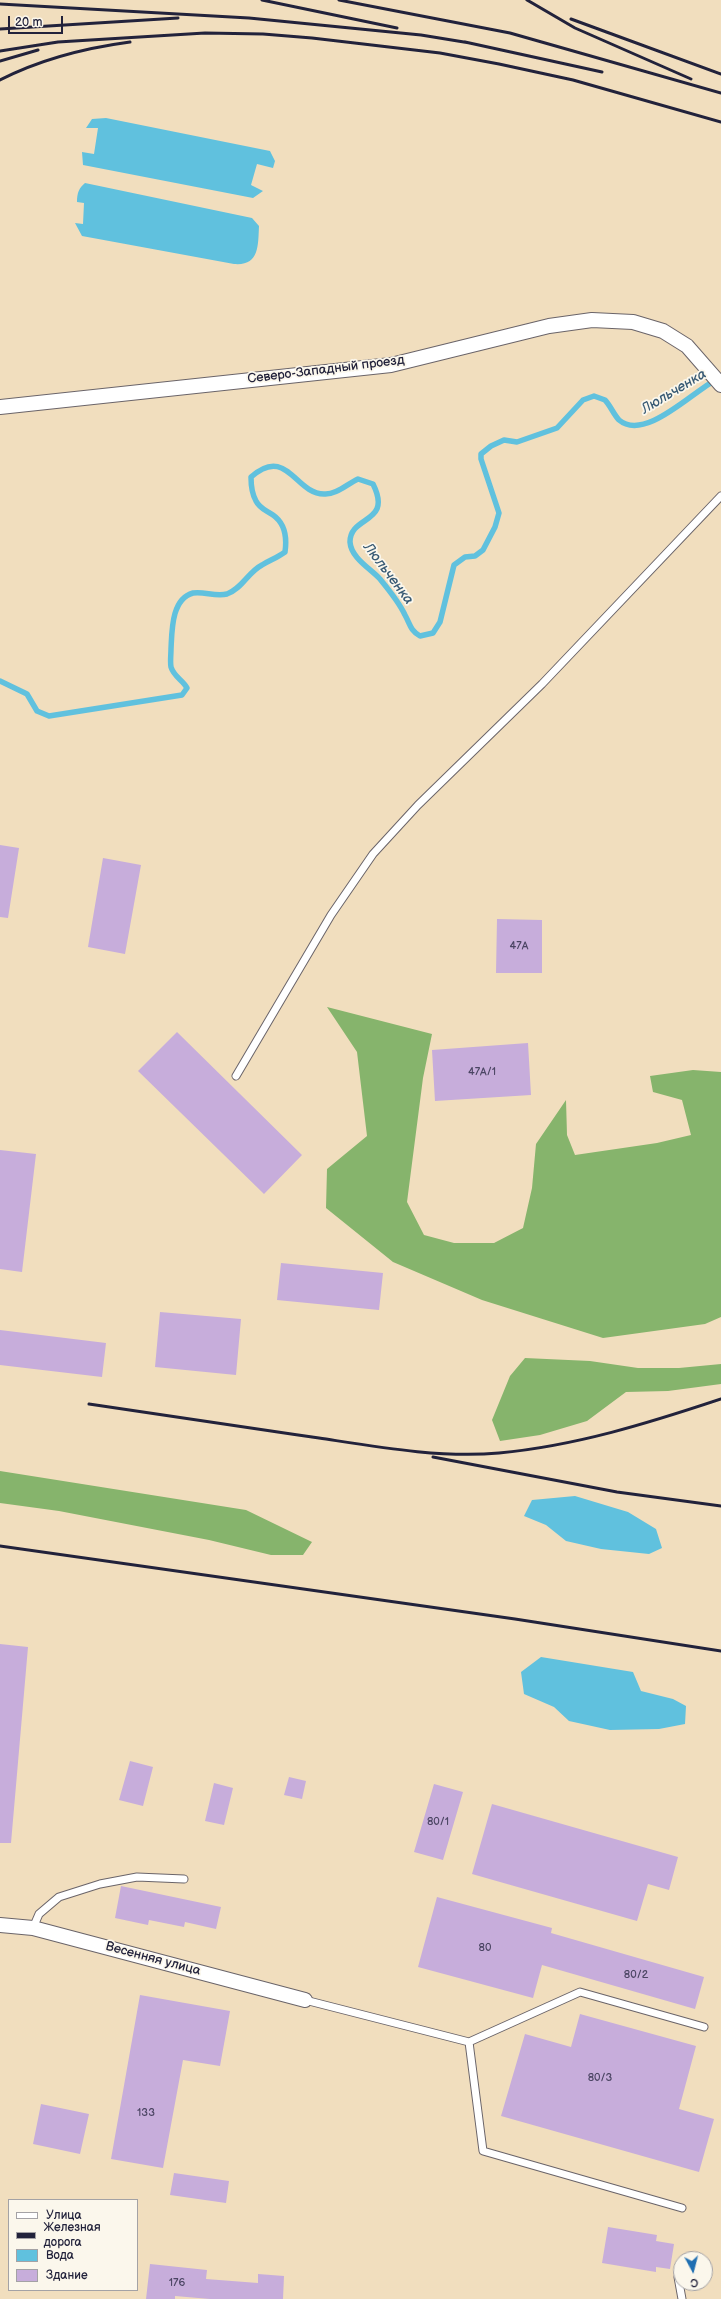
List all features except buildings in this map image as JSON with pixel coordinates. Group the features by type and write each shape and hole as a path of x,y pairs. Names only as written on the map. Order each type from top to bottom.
{"street":[{"name":"Северо-Западный проезд","path":"0,407 391,364 549,326 592,320 633,322 663,331 687,346 721,385"},
{"name":"Весенняя улица","path":"0,1925 33,1928 305,2000"}],"lane":[{"path":"236,1076 331,915 372,854 418,805 542,684 721,496"},
{"path":"33,1928 39,1914 59,1897 100,1884 137,1877 184,1879"},
{"path":"305,2000 469,2042 580,1992 704,2027"},
{"path":"469,2042 483,2151 682,2208"}],"green space":[{"path":"327,1007 432,1034 423,1078 407,1202 424,1235 454,1243 494,1243 523,1228 532,1188 536,1144 566,1100 567,1135 575,1155 657,1143 691,1135 682,1100 653,1092 650,1076 693,1070 721,1072 721,1317 705,1324 603,1338 482,1300 393,1262 326,1208 327,1169 367,1136 357,1052"},
{"path":"525,1358 590,1361 638,1368 679,1368 721,1364 721,1384 668,1391 626,1392 587,1421 540,1435 500,1441 492,1420 510,1376"},
{"path":"0,1471 246,1510 312,1542 303,1555 271,1555 209,1540 59,1511 0,1503"}],"water":[{"path":"106,118 270,151 275,161 273,168 257,164 251,185 263,191 253,198 83,165 82,152 94,154 98,128 86,128 92,119"},
{"path":"85,183 252,218 259,226 256,254 248,262 234,264 82,236 75,223 83,224 84,203 77,202 77,199 81,187"},
{"path":"575,1496 628,1512 656,1529 662,1548 649,1554 601,1549 566,1541 546,1525 524,1516 532,1500"},
{"path":"541,1657 633,1672 641,1691 673,1699 686,1706 685,1724 659,1729 610,1730 569,1721 554,1707 524,1694 521,1672"}],"waterway":[{"name":"Люльченка","path":"0,681 27,694 37,711 49,716 182,695 187,688 174,673 171,667 171,642 174,617 180,602 186,596 193,593 223,595 232,592 257,568 285,552 286,537 283,527 273,515 261,508 254,495 252,486 251,477 263,469 274,466 282,468 305,487 314,492 324,494 333,493 358,479 373,484 378,497 378,506 375,513 356,527 352,533 350,542 351,548 362,563 380,579 400,605 414,631 420,636 433,633 440,622 454,565 465,557 475,556 483,550 495,527 499,513 481,459 481,454 491,446 504,440 517,442 557,428 583,400 594,396 605,400 619,420 630,425 642,425 669,412 716,380"}],"railway":[{"path":"262,0 397,28"},
{"path":"339,0 510,33 721,93"},
{"path":"527,0 575,28 691,79"},
{"path":"0,4 249,18 421,35 470,43"},
{"path":"0,29 178,18"},
{"path":"571,19 721,74"},
{"path":"0,51 58,42 205,33 263,34 312,38 440,53 499,64 573,80 721,122"},
{"path":"0,80 31,66 64,55 130,42"},
{"path":"465,42 602,72"},
{"path":"0,61 38,50"},
{"path":"89,1404 409,1451 476,1454 527,1450 584,1439 667,1417 721,1399"},
{"path":"433,1457 617,1492 721,1506"},
{"path":"0,1546 515,1619 721,1651"}]}
